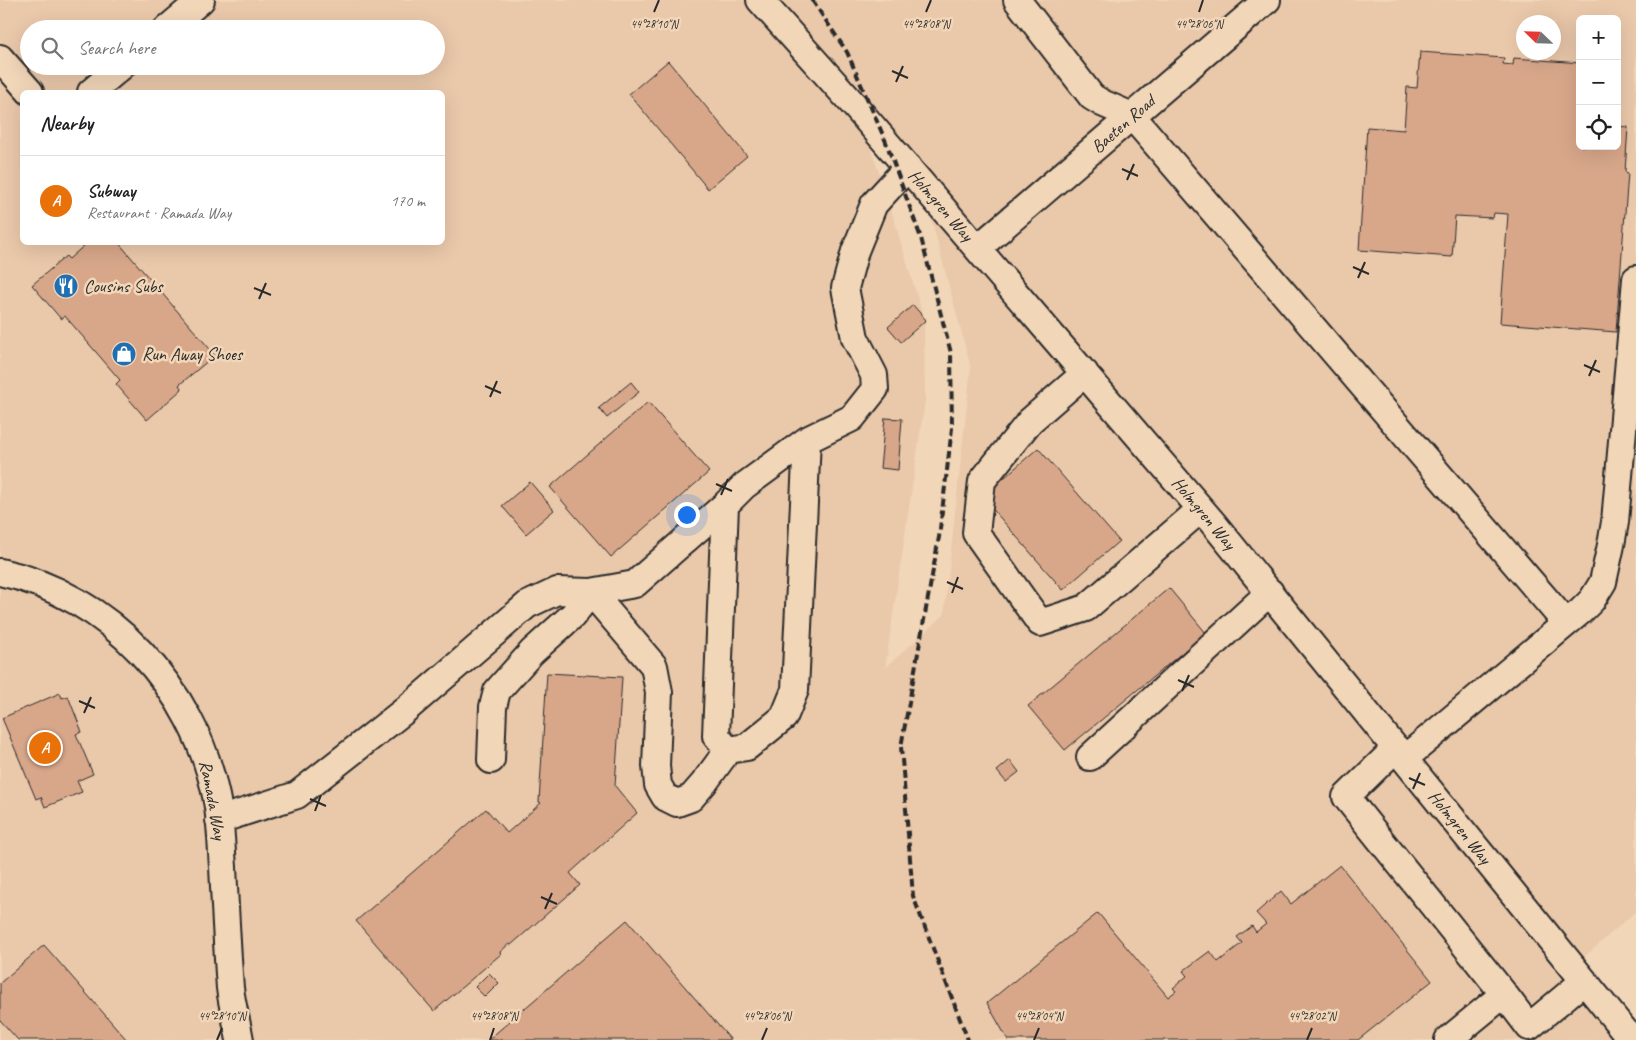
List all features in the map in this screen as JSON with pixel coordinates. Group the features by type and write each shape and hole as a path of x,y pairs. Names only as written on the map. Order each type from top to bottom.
{"street":[{"path":"178,20 201,0"},
{"name":"Holmgren Way","path":"760,0 854,105 1085,372 1270,592 1584,981 1630,1026"},
{"path":"1017,0 1092,97 1132,116 1566,623"},
{"name":"Baeten Road","path":"978,248 1267,0"},
{"path":"0,58 28,90"},
{"path":"93,90 111,75"},
{"path":"219,820 296,795 404,711 527,605 556,591 591,592 635,584 744,486 807,440 852,418 875,389 874,375 855,338 846,288 855,251 874,204 908,167"},
{"path":"1584,981 1533,1034 1504,994 1346,797 1566,623 1592,600 1603,582 1615,522 1632,380 1636,279"},
{"path":"1085,372 1030,421 982,481 976,533 1040,623 1086,608 1201,509"},
{"path":"591,592 654,666 660,692 656,766 658,786 665,796 676,803 691,798 728,750 747,748 784,717 795,690 807,440"},
{"path":"725,505 716,736 728,750"},
{"name":"Ramada Way","path":"0,572 58,592 103,618 132,642 158,672 186,712 205,756 216,796 230,990 240,1040"},
{"path":"491,760 493,707 497,691 532,652 573,615 591,592"},
{"path":"1090,757 1270,592"},
{"path":"1448,1040 1504,994"}],"shaded area":[{"path":"0,0 1636,0 1636,911 1573,967 1632,1040 0,1040","holes":["855,107 922,184 971,368 944,615 885,668 925,400 924,320 883,183"]}],"building":[{"path":"1420,52 1504,58 1503,64 1513,65 1514,58 1516,60 1576,63 1576,150 1621,150 1621,126 1628,127 1625,172 1628,173 1616,332 1500,323 1508,214 1494,213 1493,218 1455,216 1452,257 1359,250 1367,127 1404,130 1407,87 1417,88"},
{"path":"668,61 747,156 708,189 629,94"},
{"path":"85,245 121,245 215,355 179,385 182,389 147,420 116,384 120,380 65,316 61,319 32,285 66,256 69,259"},
{"path":"913,305 926,320 901,342 888,327"},
{"path":"631,382 639,392 607,418 599,408"},
{"path":"648,402 709,472 611,557 550,487"},
{"path":"885,418 902,419 898,470 880,468"},
{"path":"1038,448 1119,541 1063,590 982,497"},
{"path":"530,482 554,510 526,534 502,506"},
{"path":"1169,588 1206,633 1065,750 1028,706"},
{"path":"547,673 622,677 615,786 637,813 570,873 580,885 511,945 509,944 500,952 501,954 434,1011 356,921 486,809 507,833 541,803 539,802"},
{"path":"60,693 62,698 68,696 82,732 76,734 93,774 77,781 82,792 45,807 41,797 36,799 2,718"},
{"path":"1010,760 1019,772 1006,782 997,771"},
{"path":"1340,865 1432,981 1358,1040 1008,1040 987,1003 1098,913 1168,997 1176,991 1173,988 1187,976 1183,971 1210,951 1218,962 1242,943 1237,937 1252,926 1256,932 1266,924 1256,913 1281,891 1291,904"},
{"path":"627,920 731,1040 488,1040"},
{"path":"44,945 127,1040 18,1040 0,1020 0,983"},
{"path":"489,973 499,983 485,997 475,987"}],"railway":[{"path":"812,0 847,52 886,142 921,238 951,353 952,428 939,537 901,747 913,896 968,1040"}],"place":[{"name":"Cousins Subs","path":"66,286"},
{"name":"Run Away Shoes","path":"124,354"},
{"name":"Subway","path":"45,748"}]}
